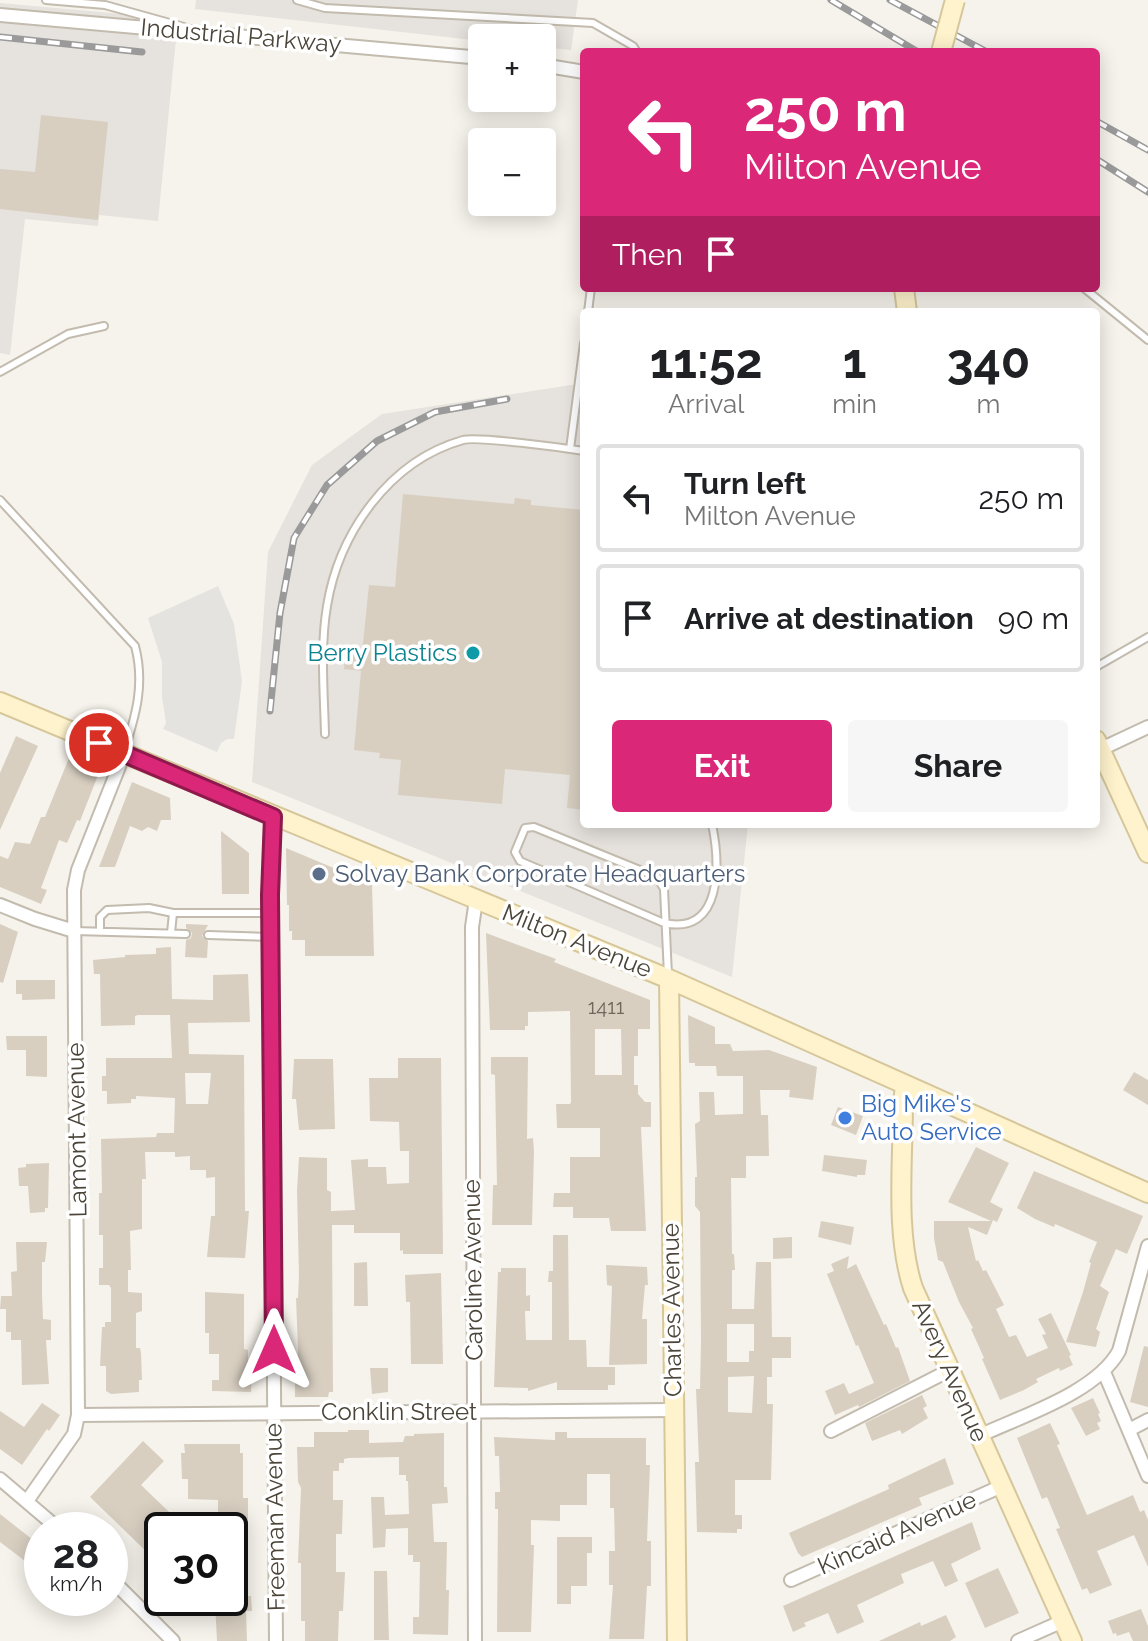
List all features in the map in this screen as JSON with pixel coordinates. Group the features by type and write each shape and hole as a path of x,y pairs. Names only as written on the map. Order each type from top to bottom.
{"main road":[{"path":"942,48 955,0"},
{"name":"Milton Avenue","path":"0,702 669,979 1148,1193"},
{"path":"1100,748 1148,853"},
{"name":"Charles Avenue","path":"669,979 677,1641"},
{"name":"Avery Avenue","path":"905,1085 903,1233 907,1270 1072,1641"}],"street":[{"name":"Industrial Parkway","path":"0,15 468,57"},
{"path":"556,67 580,71"},
{"path":"1100,743 1148,727"},
{"name":"Lamont Avenue","path":"27,1501 74,1434 78,1415 74,890 78,870 124,754"},
{"name":"Freeman Avenue","path":"273,817 270,937 276,1641"},
{"name":"Caroline Avenue","path":"475,1641 472,927 476,900"},
{"path":"0,905 74,931"},
{"path":"979,1436 1075,1391 1104,1372 1119,1351 1148,1246"},
{"path":"831,1431 950,1370"},
{"path":"1104,1372 1148,1476"},
{"name":"Conklin Street","path":"78,1415 673,1410"},
{"path":"1129,1430 1148,1420"},
{"path":"0,1479 40,1512"},
{"name":"Kincaid Avenue","path":"791,1580 1002,1486"},
{"path":"128,1596 173,1641"},
{"path":"1018,1641 1063,1621"}],"lane":[{"path":"46,0 105,5 206,33"},
{"path":"297,0 325,8 593,23 634,48"},
{"path":"1089,292 1148,340"},
{"path":"0,372 68,334 104,326"},
{"path":"570,449 580,373"},
{"path":"325,734 323,642 327,604 345,545 378,494 410,464 465,439 580,450"},
{"path":"0,500 135,646 140,666 139,705 124,754"},
{"path":"1100,665 1148,637"},
{"path":"669,979 664,923 664,889 657,877 534,827 525,828 515,852 520,861 664,923 681,927 697,921 714,895 716,847 713,828"},
{"path":"100,930 100,917 107,910 149,908 173,913 270,913"},
{"path":"171,933 173,913"},
{"path":"74,931 186,934"},
{"path":"208,935 270,937"}],"shaded area":[{"path":"196,0 578,0 571,50 556,48 556,24 468,24 468,39 195,9"},
{"path":"0,3 178,19 158,221 99,215 98,226 25,219 10,355 0,353"},
{"path":"580,384 580,828 748,828 732,977 252,782 268,552 312,465 382,414"},
{"path":"218,586 234,624 242,681 234,739 221,743 217,752 163,729 166,723 162,662 148,618"}],"building":[{"path":"41,115 108,122 98,220 0,209 0,169 35,172"},
{"name":"Berry Plastics","path":"403,494 514,504 515,498 531,500 531,505 580,510 580,810 567,808 570,775 505,769 502,804 398,795 401,760 379,758 380,753 354,750 361,671 344,669 346,652 362,653 369,585 395,587"},
{"path":"16,736 38,746 0,830 0,773"},
{"path":"69,758 100,770 80,821 77,820 67,843 59,840 41,888 47,890 41,904 0,887 0,856 8,859 15,842 30,844 41,817 45,817"},
{"path":"132,782 170,798 171,820 161,820 157,831 148,827 142,831 130,826 115,867 99,867"},
{"path":"221,831 249,853 249,894 222,894"},
{"path":"286,848 372,884 374,956 305,956 305,940 292,940 292,931 289,931"},
{"path":"0,924 18,932 3,983 0,982"},
{"path":"186,924 208,925 202,936 208,941 207,958 185,957 186,940 191,938 192,933"},
{"path":"486,933 556,959 554,962 650,1000 650,1029 638,1029 638,1056 634,1056 634,1085 638,1085 638,1094 645,1102 651,1102 651,1127 641,1127 646,1231 611,1231 609,1218 573,1218 573,1207 553,1207 554,1193 570,1193 570,1157 600,1157 600,1128 557,1128 556,1104 571,1102 570,1011 528,1012 525,1030 490,1030","holes":["595,1029 621,1029 622,1075 595,1075"]},
{"path":"171,947 172,999 213,1000 213,975 248,974 250,1022 188,1023 189,1054 244,1055 245,1211 249,1211 245,1258 207,1257 211,1216 215,1216 215,1177 206,1178 206,1170 190,1170 190,1156 175,1157 175,1152 145,1152 142,1229 130,1231 131,1270 128,1270 128,1292 142,1293 142,1311 136,1313 136,1348 140,1348 141,1353 142,1380 139,1380 139,1392 111,1394 106,1391 106,1366 100,1366 102,1327 105,1327 105,1322 111,1322 111,1288 109,1285 99,1285 99,1268 103,1268 103,1235 99,1235 101,1139 156,1137 157,1133 174,1133 175,1098 136,1096 131,1103 107,1104 107,1091 102,1091 106,1058 172,1058 170,1015 138,1015 135,1016 135,1025 101,1026 100,974 94,974 93,960 156,954 156,948","holes":["185,1073 211,1073 208,1104 186,1104"]},
{"path":"16,980 55,980 55,999 22,1000 22,994 16,994"},
{"path":"688,1015 715,1027 715,1044 730,1044 733,1051 769,1050 817,1067 813,1100 789,1097 790,1090 760,1090 761,1115 768,1115 769,1156 746,1156 746,1178 731,1178 735,1270 732,1270 732,1309 754,1309 756,1262 771,1262 772,1337 791,1337 791,1358 772,1358 772,1377 767,1377 767,1404 773,1404 771,1480 735,1480 735,1515 742,1515 742,1529 737,1529 737,1533 697,1532 695,1462 699,1462 696,1389 700,1389 701,1340 700,1212 695,1206 695,1124 700,1121 699,1092 714,1092 715,1115 743,1114 743,1076 717,1076 716,1066 689,1063","holes":["727,1324 754,1324 754,1351 749,1351 749,1362 727,1362","754,1376 752,1413 728,1412 728,1377"]},
{"path":"6,1036 47,1036 47,1077 26,1076 26,1050 7,1050"},
{"path":"491,1057 528,1057 527,1139 533,1138 534,1152 532,1225 492,1225 493,1185 497,1185 495,1075 491,1074"},
{"path":"398,1058 441,1058 443,1254 403,1254 403,1250 400,1251 400,1233 354,1233 354,1225 332,1225 333,1392 329,1392 328,1397 295,1397 299,1157 327,1158 327,1190 331,1192 331,1211 355,1210 351,1160 368,1159 368,1167 386,1167 387,1184 409,1183 409,1151 400,1151 399,1122 370,1121 369,1078 398,1078"},
{"path":"294,1059 333,1059 335,1129 299,1130 296,1099 292,1099"},
{"path":"1134,1072 1148,1080 1148,1105 1123,1090"},
{"path":"838,1107 863,1116 856,1135 831,1125"},
{"path":"976,1147 1009,1163 990,1202 1003,1209 997,1222 993,1220 987,1235 968,1227 976,1261 983,1271 986,1270 1004,1305 996,1309 1009,1337 1016,1335 1027,1357 1048,1348 1042,1335 1046,1334 1038,1319 1051,1313 1073,1365 1036,1379 1038,1382 1000,1400 982,1359 973,1328 943,1262 938,1260 934,1238 934,1221 991,1221 948,1202"},
{"path":"824,1155 867,1160 865,1175 857,1177 822,1171"},
{"path":"49,1163 48,1208 45,1212 30,1213 28,1186 19,1186 18,1168 26,1167 26,1164"},
{"path":"1034,1171 1143,1216 1127,1254 1116,1249 1100,1286 1109,1292 1096,1329 1100,1332 1096,1347 1066,1342 1097,1242 1035,1219 1017,1208"},
{"path":"821,1221 854,1227 851,1245 818,1237"},
{"path":"553,1235 568,1235 569,1340 586,1340 587,1367 615,1367 615,1385 608,1385 608,1390 557,1390 557,1382 528,1391 528,1388 494,1387 498,1272 501,1268 526,1268 526,1296 530,1295 530,1311 525,1311 526,1340 552,1340 552,1282 548,1282 549,1271 553,1271"},
{"path":"792,1237 792,1258 773,1259 773,1238"},
{"path":"16,1242 47,1242 45,1262 42,1262 42,1295 43,1319 51,1320 51,1340 46,1340 49,1384 22,1385 21,1340 11,1340 11,1332 6,1332 6,1309 0,1309 1,1296 12,1296 11,1272 17,1271"},
{"path":"849,1256 847,1269 856,1264 884,1325 898,1347 910,1381 859,1407 835,1415 825,1391 844,1383 849,1394 874,1383 827,1274 834,1271 831,1264"},
{"path":"367,1262 368,1306 354,1306 354,1263"},
{"path":"606,1265 647,1267 648,1285 645,1285 642,1319 647,1319 647,1364 609,1365 612,1286 607,1285"},
{"path":"441,1273 443,1364 411,1364 410,1302 406,1302 405,1275"},
{"path":"205,1292 244,1294 244,1349 248,1350 248,1372 252,1372 251,1392 212,1391 212,1380 219,1380 219,1354 209,1354 209,1333 205,1333"},
{"path":"1144,1346 1148,1347 1148,1407 1130,1402"},
{"path":"370,1368 388,1368 388,1392 372,1394"},
{"path":"922,1395 928,1418 902,1434 900,1430 872,1441 865,1423"},
{"path":"1093,1398 1100,1413 1101,1421 1097,1423 1100,1429 1086,1436 1071,1408"},
{"path":"42,1403 60,1415 22,1465 0,1449 0,1411 24,1427"},
{"path":"1050,1423 1087,1515 1133,1495 1140,1512 1144,1510 1148,1520 1148,1567 1134,1535 1097,1551 1112,1585 1090,1594 1087,1588 1082,1590 1056,1529 1060,1528 1047,1497 1042,1499 1017,1438"},
{"path":"369,1430 369,1443 403,1442 405,1436 414,1434 444,1433 444,1487 447,1487 448,1503 432,1504 434,1542 447,1542 448,1635 413,1634 413,1617 419,1617 420,1562 413,1562 413,1555 408,1555 408,1528 386,1529 385,1547 373,1548 371,1497 384,1497 385,1515 409,1514 408,1481 406,1475 399,1475 399,1457 348,1458 344,1459 344,1463 339,1463 339,1471 333,1471 333,1500 343,1500 342,1534 336,1534 336,1572 345,1572 338,1641 305,1641 305,1621 301,1621 301,1563 298,1563 301,1488 298,1482 297,1447 314,1447 314,1432"},
{"path":"555,1432 567,1432 567,1438 646,1438 646,1465 650,1465 647,1541 651,1541 651,1586 647,1586 644,1639 609,1639 613,1585 609,1585 609,1551 615,1551 610,1474 587,1474 587,1505 560,1505 560,1521 531,1520 531,1545 534,1545 531,1632 497,1632 498,1509 495,1509 495,1492 500,1492 499,1456 495,1456 494,1437 555,1440"},
{"path":"143,1441 164,1461 141,1485 169,1512 144,1512 144,1549 128,1534 128,1512 106,1512 90,1497"},
{"path":"184,1444 240,1444 240,1453 243,1453 243,1498 248,1498 248,1512 218,1512 218,1500 188,1499 188,1479 182,1479 181,1453 185,1453"},
{"path":"945,1458 954,1484 919,1498 922,1505 802,1557 798,1553 789,1533 889,1489 888,1485"},
{"path":"0,1514 24,1533 24,1560 0,1542"},
{"path":"972,1522 981,1549 951,1564 958,1581 945,1587 933,1561 901,1574 904,1583 857,1605 864,1622 837,1634 828,1613 804,1623 806,1626 793,1632 783,1606"},
{"path":"557,1537 592,1537 592,1553 587,1553 587,1586 571,1586 571,1604 557,1604"},
{"path":"998,1568 1019,1613 985,1628 965,1583"},
{"path":"374,1571 387,1571 389,1640 374,1640"},
{"path":"248,1596 251,1596 252,1611 248,1611"},
{"path":"1141,1609 1148,1626 1148,1641 1133,1641 1129,1632 1117,1636 1113,1634 1108,1621"},
{"path":"946,1615 956,1637 950,1641 879,1641 920,1622 921,1626"},
{"path":"216,1616 246,1616 247,1641 217,1641"}],"railway":[{"path":"831,0 911,48"},
{"path":"890,0 980,48"},
{"path":"0,37 142,52"},
{"path":"1100,123 1148,150"},
{"path":"1100,162 1148,192"},
{"path":"270,711 280,613 294,538 327,485 377,441 435,412 507,399"}],"place":[{"name":"Berry Plastics","path":"473,653"},
{"name":"Solvay Bank Corporate Headquarters","path":"319,874"},
{"name":"Big Mike's Auto Service","path":"845,1118"}],"route":[{"path":"99,743 273,817 270,895 274,1350"}]}
